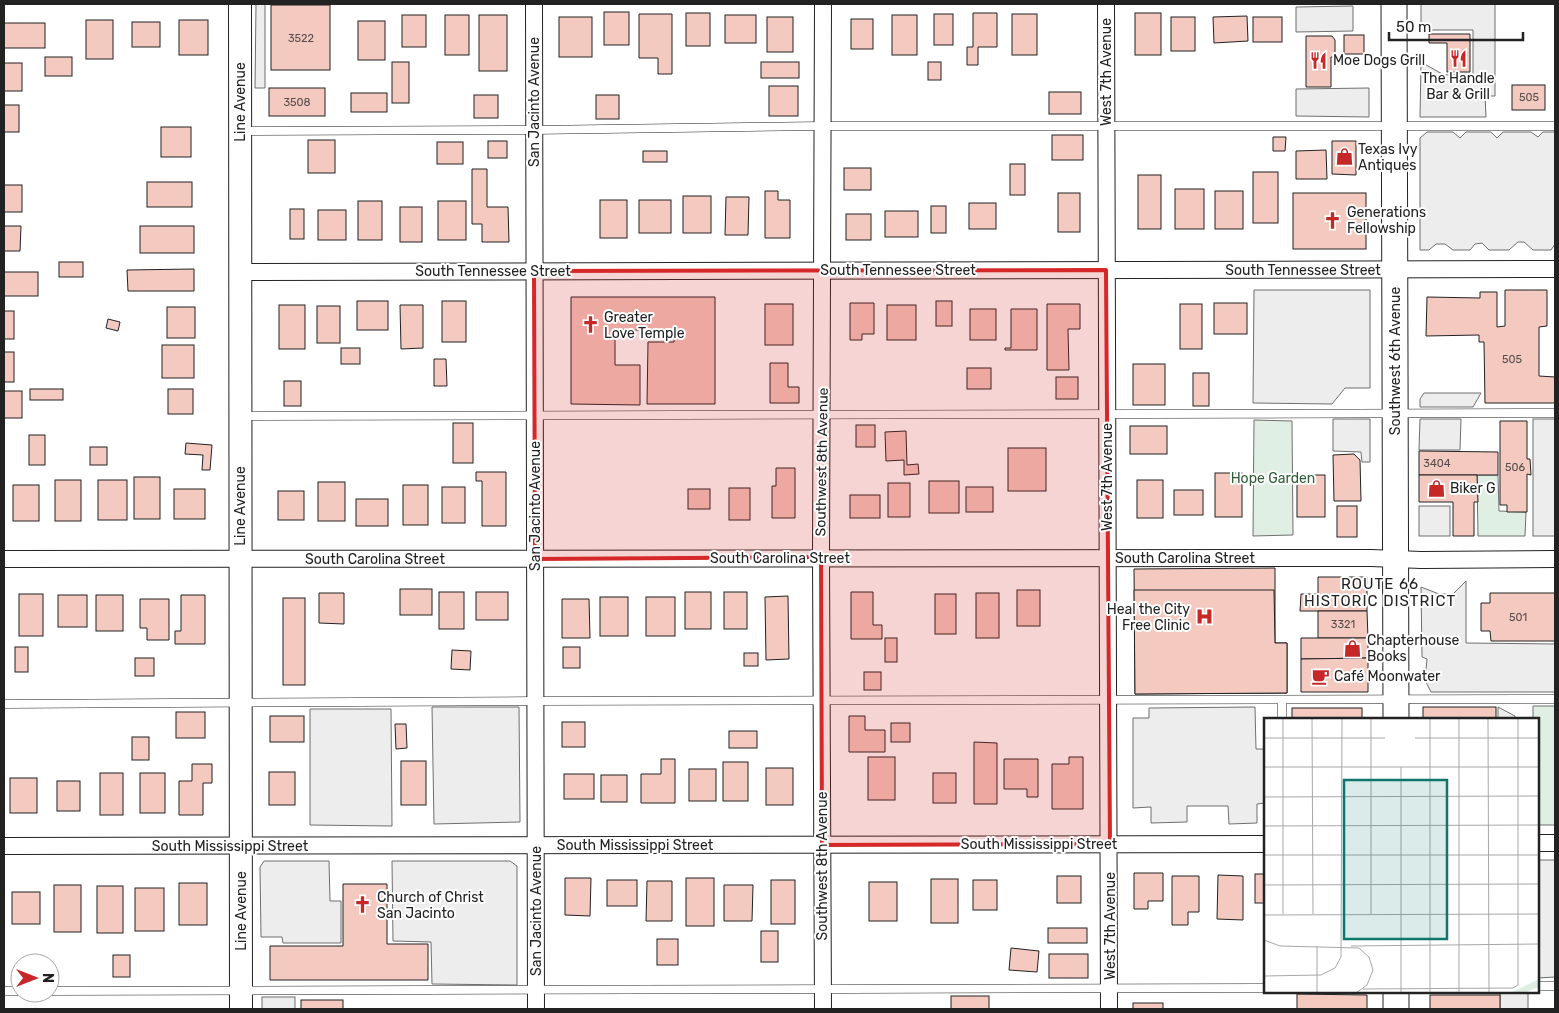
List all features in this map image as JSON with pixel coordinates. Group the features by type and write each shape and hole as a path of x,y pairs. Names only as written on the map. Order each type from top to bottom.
{"main road":[{"name":"Line Avenue","path":"240,4 241,1000"},
{"name":"Southwest 6th Avenue","path":"1394,4 1396,709"},
{"path":"1396,993 1396,1009"}],"street":[{"name":"San Jacinto Avenue","path":"534,4 536,1009"},
{"name":"Southwest 8th Avenue","path":"823,4 821,557 823,1009"},
{"name":"West 7th Avenue","path":"1106,4 1109,1009"},
{"name":"South Tennessee Street","path":"240,272 1555,269"},
{"name":"South Carolina Street","path":"4,559 821,557 1555,559"},
{"path":"1539,843 1555,843"},
{"name":"South Mississippi Street","path":"4,846 1264,844"}],"lane":[{"path":"240,131 534,130 823,126 1555,126"},
{"path":"240,416 534,417 1555,413"},
{"path":"4,704 1282,700 1396,709 1555,699"},
{"path":"1282,700 1282,718"},
{"path":"1539,986 1555,986"},
{"path":"60,991 241,1000 536,990 1264,988"}],"highlighted area":[{"path":"1106,270 1110,844 822,845 821,557 535,559 534,271"}],"green space":[{"name":"Hope Garden","path":"1254,420 1292,421 1293,535 1253,536"},
{"path":"1477,475 1498,475 1499,511 1526,512 1525,536 1478,536"},
{"path":"1533,706 1555,706 1555,825 1539,825 1539,718 1533,718"}],"shaded area":[{"path":"256,4 265,4 265,88 255,88"},
{"path":"1421,4 1495,4 1495,96 1485,96 1486,117 1420,117 1421,62 1444,75 1473,74 1473,30 1421,30"},
{"path":"1353,6 1353,31 1296,32 1296,7"},
{"path":"1369,88 1369,117 1296,116 1296,89"},
{"path":"1427,132 1453,132 1460,138 1466,132 1491,132 1497,138 1503,132 1531,132 1538,137 1543,132 1555,132 1555,244 1551,250 1533,250 1524,242 1518,242 1509,250 1489,250 1482,243 1475,244 1470,250 1453,250 1445,244 1436,244 1429,250 1420,250 1420,138"},
{"path":"1254,290 1370,290 1370,388 1345,388 1332,404 1253,403"},
{"path":"1424,393 1481,393 1473,407 1420,407 1420,399"},
{"path":"1333,419 1370,419 1370,462 1362,462 1361,452 1333,451"},
{"path":"1420,419 1461,419 1460,450 1419,450"},
{"path":"1533,419 1555,419 1555,536 1533,536"},
{"path":"1419,506 1450,506 1450,536 1419,536"},
{"path":"1466,581 1466,643 1555,644 1555,692 1431,692 1425,680 1427,659 1422,657 1421,587 1439,594 1453,594"},
{"path":"432,707 519,707 520,822 434,824"},
{"path":"1255,707 1256,749 1264,749 1264,803 1257,804 1257,823 1229,824 1228,806 1187,806 1187,822 1151,823 1151,807 1133,808 1133,718 1149,718 1149,708"},
{"path":"1498,707 1515,716 1515,718 1498,718"},
{"path":"310,709 391,709 392,826 310,825"},
{"path":"1539,860 1555,860 1555,977 1539,978"},
{"path":"264,861 329,861 330,901 341,901 341,943 283,943 282,937 261,937 260,867"},
{"path":"392,861 510,861 517,866 517,985 432,984 431,942 393,941"},
{"path":"1500,993 1528,993 1528,1009 1500,1009"},
{"path":"262,997 295,997 295,1009 262,1009"}],"building":[{"path":"271,5 330,5 330,70 271,70"},
{"path":"604,12 629,12 629,45 604,45"},
{"path":"686,13 710,13 710,46 686,46"},
{"path":"973,13 997,13 997,47 978,47 978,65 967,65 967,47 973,47"},
{"path":"1135,13 1161,13 1161,55 1135,55"},
{"path":"639,14 672,14 672,74 658,74 658,58 639,58"},
{"path":"934,14 953,14 953,45 934,45"},
{"path":"1012,14 1037,14 1037,55 1012,55"},
{"path":"402,15 426,15 426,47 402,47"},
{"path":"445,15 469,15 469,55 445,55"},
{"path":"479,15 507,15 507,71 479,71"},
{"path":"725,15 756,15 756,43 725,43"},
{"path":"892,15 917,15 917,55 892,55"},
{"path":"1247,16 1248,41 1214,43 1213,17"},
{"path":"559,17 592,17 592,57 559,57"},
{"path":"767,17 793,17 793,52 767,52"},
{"path":"1171,17 1195,17 1195,51 1171,51"},
{"path":"1253,17 1282,17 1282,42 1253,42"},
{"path":"851,19 873,19 873,49 851,49"},
{"path":"86,20 113,20 113,59 86,59"},
{"path":"179,20 208,20 208,55 179,55"},
{"path":"358,21 385,21 385,60 358,60"},
{"path":"132,22 160,22 160,47 132,47"},
{"path":"4,23 45,23 45,48 4,48"},
{"name":"The Handle Bar & Grill","path":"1429,34 1470,34 1470,72 1447,72 1447,43 1429,43"},
{"path":"1344,35 1364,35 1364,54 1344,54"},
{"path":"1306,36 1332,36 1335,40 1335,57 1331,57 1331,87 1306,87"},
{"path":"45,57 72,57 72,76 45,76"},
{"path":"392,62 409,62 409,103 392,103"},
{"path":"761,62 799,62 799,78 761,78"},
{"path":"928,62 941,62 941,80 928,80"},
{"path":"4,63 22,63 22,91 4,91"},
{"path":"1512,85 1545,85 1545,110 1512,110"},
{"path":"769,86 798,86 798,116 769,116"},
{"path":"269,88 325,88 325,116 269,116"},
{"path":"1049,92 1081,92 1081,114 1049,114"},
{"path":"351,93 387,93 387,112 351,112"},
{"path":"474,95 498,95 498,118 474,118"},
{"path":"596,95 619,95 619,119 596,119"},
{"path":"4,105 19,105 19,132 4,132"},
{"path":"161,127 191,127 191,157 161,157"},
{"path":"1052,135 1083,135 1083,160 1052,160"},
{"path":"1273,137 1286,137 1285,151 1273,151"},
{"path":"308,140 335,140 335,173 308,173"},
{"path":"488,141 507,141 507,158 488,158"},
{"path":"1332,141 1356,141 1356,175 1332,174"},
{"path":"437,142 463,142 463,164 437,164"},
{"path":"1326,150 1327,179 1296,179 1296,151"},
{"path":"643,151 667,151 667,162 643,162"},
{"path":"1010,164 1025,164 1025,195 1010,195"},
{"path":"844,168 871,168 871,190 844,190"},
{"path":"472,169 487,169 487,207 508,207 509,242 482,242 482,224 472,224"},
{"path":"1253,172 1278,172 1278,223 1253,223"},
{"path":"1138,175 1161,175 1161,229 1138,229"},
{"path":"147,182 192,182 192,207 147,207"},
{"path":"4,185 22,185 22,212 4,212"},
{"path":"1175,189 1204,189 1204,229 1175,229"},
{"path":"765,191 778,191 778,200 790,200 790,238 765,238"},
{"path":"1215,191 1243,191 1243,229 1215,229"},
{"path":"1058,193 1080,193 1080,232 1058,232"},
{"path":"1293,193 1366,193 1366,249 1293,249"},
{"path":"683,196 711,196 711,233 683,233"},
{"path":"726,197 749,197 748,235 725,235"},
{"path":"600,200 627,200 627,238 600,238"},
{"path":"639,200 671,200 671,233 639,233"},
{"path":"358,201 382,201 382,240 358,240"},
{"path":"438,201 466,201 466,240 438,240"},
{"path":"969,203 996,203 996,229 969,229"},
{"path":"931,206 946,206 946,233 931,233"},
{"path":"400,207 422,207 422,242 400,242"},
{"path":"290,209 304,209 304,239 290,239"},
{"path":"318,210 346,210 346,240 318,240"},
{"path":"885,211 918,211 918,237 885,237"},
{"path":"846,214 871,214 871,240 846,240"},
{"path":"4,226 21,226 20,251 4,251"},
{"path":"140,226 194,226 194,253 140,253"},
{"path":"59,262 83,262 83,277 59,277"},
{"path":"194,269 194,291 128,291 127,270"},
{"path":"4,272 38,272 38,296 4,296"},
{"path":"1505,290 1547,290 1547,326 1539,327 1539,376 1555,377 1555,403 1485,403 1484,342 1479,342 1479,335 1426,336 1427,297 1480,298 1480,292 1497,292 1497,327 1505,326"},
{"path":"571,297 715,297 715,404 647,404 648,342 674,342 674,330 615,330 615,365 640,365 640,405 571,404"},
{"path":"357,301 388,301 388,330 357,330"},
{"path":"442,301 466,301 466,342 442,342"},
{"path":"936,301 952,301 952,326 936,326"},
{"path":"850,303 874,303 874,334 862,334 862,340 850,340"},
{"path":"1214,303 1247,303 1247,334 1214,334"},
{"path":"765,304 793,304 793,345 765,345"},
{"path":"1047,304 1080,304 1080,329 1068,329 1069,370 1047,370"},
{"path":"1180,304 1202,304 1202,349 1180,349"},
{"path":"279,305 305,305 305,349 279,349"},
{"path":"400,305 423,305 423,348 401,349"},
{"path":"887,305 916,305 916,340 887,340"},
{"path":"317,306 340,306 340,343 317,343"},
{"path":"167,307 195,307 195,338 167,338"},
{"path":"970,309 996,309 996,340 970,340"},
{"path":"1011,309 1037,309 1037,350 1005,350 1005,348 1011,348"},
{"path":"4,311 14,311 14,339 4,339"},
{"path":"108,319 120,322 118,331 106,328"},
{"path":"162,345 194,345 194,378 162,378"},
{"path":"341,348 360,348 360,364 341,364"},
{"path":"4,352 14,352 14,382 4,382"},
{"path":"434,359 446,359 447,386 434,386"},
{"path":"770,363 788,363 788,387 799,387 799,403 770,403"},
{"path":"1133,364 1165,364 1165,405 1133,405"},
{"path":"967,368 991,368 991,389 967,389"},
{"path":"1193,373 1209,373 1209,406 1193,406"},
{"path":"1056,377 1078,377 1078,399 1056,399"},
{"path":"284,381 301,381 301,406 284,406"},
{"path":"30,389 63,389 63,400 30,400"},
{"path":"168,389 193,389 193,414 168,414"},
{"path":"4,391 22,391 22,418 4,418"},
{"path":"1500,421 1527,421 1527,459 1530,459 1531,475 1527,474 1527,512 1507,512 1507,505 1500,505"},
{"path":"453,423 473,423 473,463 453,463"},
{"path":"856,425 875,425 875,447 856,447"},
{"path":"1130,426 1167,426 1167,454 1130,454"},
{"path":"906,431 907,465 918,464 919,474 904,475 904,460 886,461 885,432"},
{"path":"29,435 45,435 45,465 29,465"},
{"path":"186,443 212,445 210,470 202,470 203,455 185,454"},
{"path":"90,447 107,447 107,465 90,465"},
{"path":"1008,448 1046,448 1046,491 1008,491"},
{"path":"1419,451 1498,452 1498,475 1419,475"},
{"path":"1354,454 1360,460 1361,501 1334,501 1333,455"},
{"path":"776,468 795,468 795,518 772,518 772,486 776,486"},
{"path":"476,472 506,472 506,526 482,526 482,481 476,481"},
{"path":"1215,473 1242,473 1242,517 1215,517"},
{"path":"1297,475 1325,475 1325,517 1297,517"},
{"path":"1419,475 1477,475 1478,502 1474,502 1474,536 1453,536 1453,502 1419,502"},
{"path":"134,477 160,477 160,519 134,519"},
{"path":"55,480 81,480 81,521 55,521"},
{"path":"98,480 127,480 127,520 98,520"},
{"path":"1137,480 1163,480 1163,518 1137,518"},
{"path":"929,481 959,481 959,513 929,513"},
{"path":"318,482 345,482 345,521 318,521"},
{"path":"888,483 910,483 910,517 888,517"},
{"path":"13,485 39,485 39,521 13,521"},
{"path":"403,485 428,485 428,525 403,525"},
{"path":"442,487 465,487 465,523 442,523"},
{"path":"966,487 993,487 993,512 966,512"},
{"path":"729,488 750,488 750,520 729,520"},
{"path":"174,489 205,489 205,519 174,519"},
{"path":"688,489 710,489 710,509 688,509"},
{"path":"1174,490 1203,490 1203,515 1174,515"},
{"path":"278,491 304,491 304,520 278,520"},
{"path":"850,495 880,495 880,518 850,518"},
{"path":"356,499 388,499 388,526 356,526"},
{"path":"1337,506 1357,506 1357,537 1337,537"},
{"name":"Heal the City Free Clinic","path":"1275,568 1275,643 1287,643 1287,693 1135,694 1134,569"},
{"path":"1318,577 1367,577 1367,611 1300,611 1301,594 1318,594"},
{"path":"400,589 432,589 432,615 400,615"},
{"path":"1017,590 1040,590 1040,626 1017,626"},
{"name":"Heal the City Free Clinic","path":"1134,590 1274,590 1275,643 1287,643 1287,693 1135,694"},
{"path":"439,592 464,592 464,629 439,629"},
{"path":"476,592 508,592 508,620 476,620"},
{"path":"685,592 711,592 711,629 685,629"},
{"path":"724,592 747,592 747,629 724,629"},
{"path":"851,592 873,592 873,625 882,625 882,639 851,639"},
{"path":"319,593 344,593 344,624 319,623"},
{"path":"976,593 999,593 999,638 976,638"},
{"path":"1490,593 1555,593 1555,641 1491,641 1490,631 1481,631 1481,603 1490,603"},
{"path":"19,594 43,594 43,636 19,636"},
{"path":"935,594 956,594 956,634 935,634"},
{"path":"58,595 87,595 87,627 58,627"},
{"path":"96,595 123,595 123,631 96,631"},
{"path":"181,595 205,595 205,644 175,644 175,631 181,631"},
{"path":"788,596 789,659 766,660 765,597"},
{"path":"600,597 628,597 628,636 600,636"},
{"path":"646,597 675,597 675,636 646,636"},
{"path":"283,598 305,598 305,685 283,685"},
{"path":"140,599 169,599 169,640 147,640 147,628 140,628"},
{"path":"562,599 589,599 590,638 562,638"},
{"path":"1318,611 1367,611 1368,638 1318,638"},
{"path":"885,638 897,638 897,662 885,662"},
{"path":"1301,638 1368,638 1368,658 1301,659"},
{"path":"15,647 28,647 28,672 15,672"},
{"path":"563,647 580,647 580,668 563,668"},
{"path":"452,650 471,651 470,670 451,669"},
{"path":"744,653 758,653 758,666 744,666"},
{"path":"135,658 154,658 154,676 135,676"},
{"path":"1368,658 1368,692 1301,692 1301,659"},
{"path":"864,672 881,672 881,690 864,690"},
{"path":"1423,707 1496,707 1496,718 1423,718"},
{"path":"1292,708 1362,708 1362,718 1292,718"},
{"path":"176,712 205,712 205,738 176,738"},
{"path":"270,716 304,716 304,742 270,742"},
{"path":"849,716 865,716 865,730 885,730 885,752 849,752"},
{"path":"562,722 585,722 585,747 562,747"},
{"path":"891,723 910,723 910,742 891,742"},
{"path":"395,724 406,724 407,748 396,749"},
{"path":"729,731 757,731 757,748 729,748"},
{"path":"132,737 149,737 149,760 132,760"},
{"path":"974,742 997,743 997,804 974,804"},
{"path":"868,757 895,757 895,800 868,800"},
{"path":"1069,757 1083,757 1083,809 1052,809 1052,764 1069,764"},
{"path":"661,759 675,759 675,803 641,803 641,774 661,774"},
{"path":"1004,759 1038,759 1038,797 1027,797 1027,789 1004,789"},
{"path":"401,761 426,761 426,805 401,805"},
{"path":"723,762 748,762 748,801 723,801"},
{"path":"192,764 212,764 212,783 203,783 203,815 179,815 179,781 192,781"},
{"path":"766,768 793,768 793,805 766,805"},
{"path":"689,769 716,769 716,801 689,801"},
{"path":"269,772 295,772 295,805 269,805"},
{"path":"100,773 123,773 123,815 100,815"},
{"path":"140,773 165,773 165,813 140,813"},
{"path":"933,773 956,773 956,803 933,803"},
{"path":"564,774 594,774 594,799 564,799"},
{"path":"601,775 627,775 627,802 601,802"},
{"path":"10,778 37,778 37,813 10,813"},
{"path":"57,781 80,781 80,811 57,811"},
{"path":"1134,873 1163,873 1163,901 1148,901 1148,909 1134,909"},
{"path":"1255,874 1264,874 1264,903 1255,903"},
{"path":"1218,875 1243,876 1243,920 1217,919"},
{"path":"1057,876 1081,876 1081,903 1057,903"},
{"path":"1172,876 1199,876 1199,912 1188,912 1188,925 1172,925"},
{"path":"565,878 591,878 590,916 565,915"},
{"path":"686,878 714,878 714,926 686,926"},
{"path":"931,879 958,879 958,923 931,923"},
{"path":"607,880 637,880 637,906 607,906"},
{"path":"771,880 795,880 795,924 771,924"},
{"path":"973,880 997,880 997,910 973,910"},
{"path":"647,881 672,881 672,921 646,921"},
{"path":"869,882 897,882 897,921 869,921"},
{"path":"179,883 207,883 207,925 179,925"},
{"path":"343,884 387,884 387,944 428,944 428,980 270,980 270,946 343,946"},
{"path":"54,885 81,885 81,932 54,932"},
{"path":"724,885 753,885 752,921 724,921"},
{"path":"97,886 123,886 123,933 97,933"},
{"path":"135,888 164,888 164,931 135,931"},
{"path":"12,892 40,892 40,924 12,924"},
{"path":"1048,928 1087,928 1087,943 1048,943"},
{"path":"761,931 778,931 778,962 761,962"},
{"path":"657,939 678,939 678,965 657,965"},
{"path":"1011,948 1039,951 1037,972 1009,970"},
{"path":"1049,954 1088,954 1088,978 1049,978"},
{"path":"113,955 130,955 130,977 113,977"},
{"path":"1297,994 1367,995 1367,1009 1297,1009"},
{"path":"1430,995 1500,995 1500,1009 1430,1009"},
{"path":"951,996 989,996 989,1009 951,1009"},
{"path":"301,1000 343,1000 343,1009 301,1009"},
{"path":"1133,1003 1163,1003 1163,1009 1133,1009"}],"place":[{"name":"The Handle Bar & Grill","path":"1458,58"},
{"name":"Moe Dogs Grill","path":"1319,60"},
{"name":"Texas Ivy Antiques","path":"1344,157"},
{"name":"Generations Fellowship","path":"1333,220"},
{"name":"Greater Love Temple","path":"590,325"},
{"name":"Biker G","path":"1436,488"},
{"name":"Heal the City Free Clinic","path":"1204,617"},
{"name":"Chapterhouse Books","path":"1353,648"},
{"name":"Café Moonwater","path":"1320,676"},
{"name":"Church of Christ San Jacinto","path":"363,905"}],"district":[{"name":"ROUTE 66 HISTORIC DISTRICT","path":"1380,592"}]}
